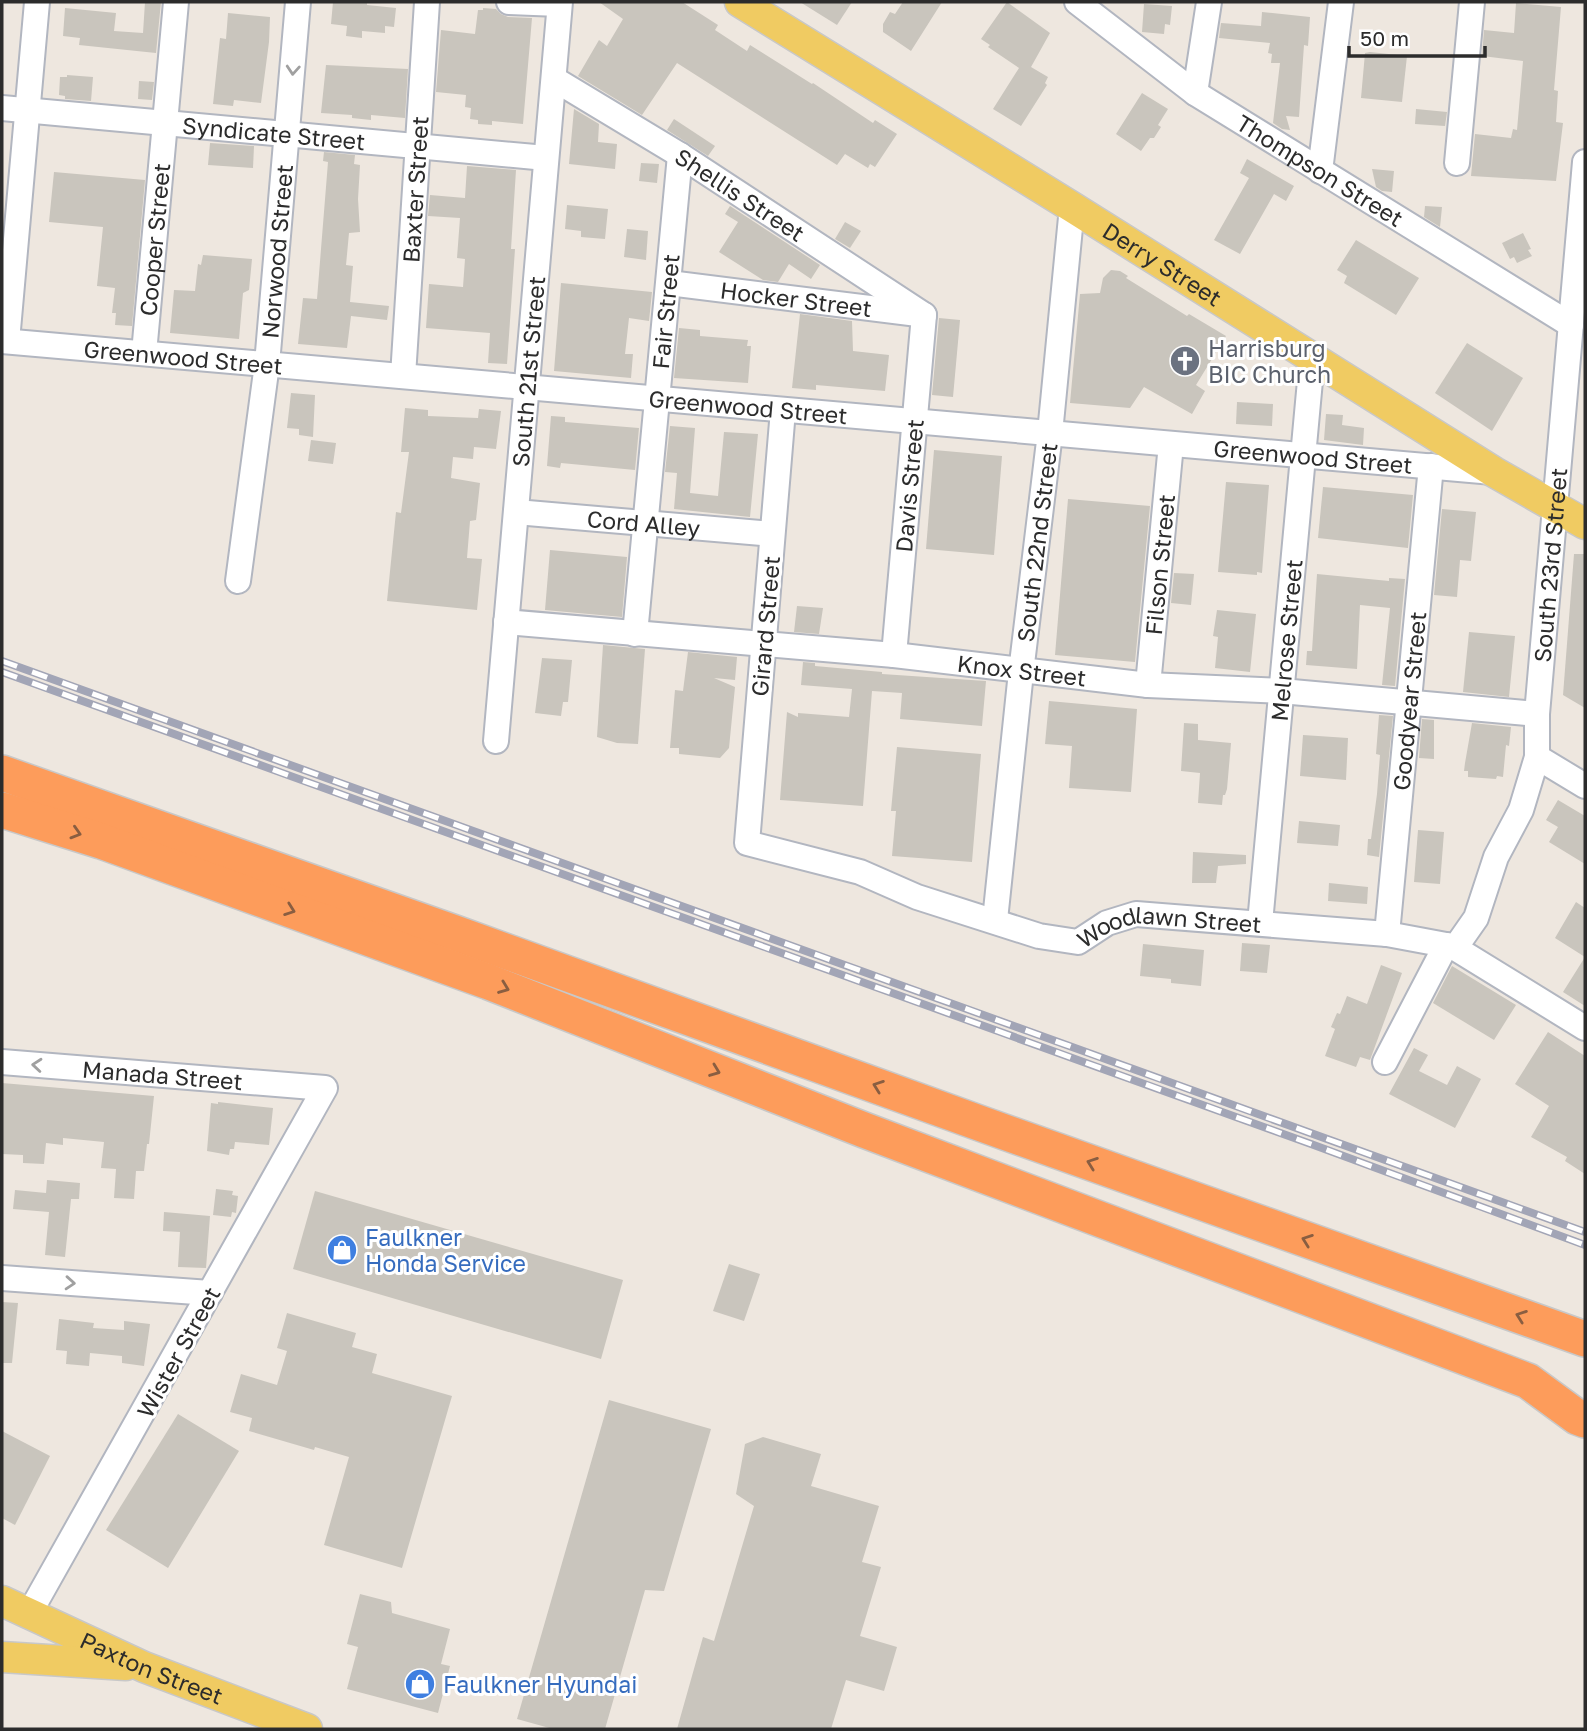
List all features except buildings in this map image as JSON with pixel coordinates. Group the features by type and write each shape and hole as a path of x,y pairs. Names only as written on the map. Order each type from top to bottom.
{"highway":[{"path":"2,773 443,928 970,1120 1585,1339"},
{"path":"2,810 101,841 489,982 864,1130 1528,1381 1585,1420"}],"main road":[{"name":"Derry Street","path":"740,2 1494,472 1585,524"},
{"name":"Paxton Street","path":"2,1601 144,1667 307,1729"},
{"path":"2,1657 144,1667"}],"street":[{"path":"4,341 37,2"},
{"name":"Cooper Street","path":"144,354 176,2"},
{"name":"Norwood Street","path":"238,581 267,364 298,2"},
{"name":"Baxter Street","path":"403,376 427,2"},
{"path":"509,2 560,3"},
{"name":"Thompson Street","path":"1077,2 1195,93 1571,325"},
{"path":"1195,93 1209,2"},
{"path":"1320,171 1341,2"},
{"path":"1457,163 1472,2"},
{"name":"South 21st Street","path":"496,741 560,3"},
{"name":"Shellis Street","path":"554,79 680,155 924,315"},
{"name":"Syndicate Street","path":"2,108 546,158"},
{"name":"Fair Street","path":"635,634 680,155"},
{"name":"South 23rd Street","path":"1385,1062 1451,946 1476,918 1496,857 1521,810 1537,757 1537,714 1585,162"},
{"name":"South 22nd Street","path":"995,920 1021,672 1051,433 1072,207"},
{"name":"Hocker Street","path":"669,283 924,315"},
{"name":"Davis Street","path":"894,655 924,315"},
{"name":"Greenwood Street","path":"4,341 1494,472"},
{"name":"Melrose Street","path":"1259,923 1312,359"},
{"name":"Girard Street","path":"747,843 783,410"},
{"name":"Filson Street","path":"1148,685 1171,444"},
{"name":"Goodyear Street","path":"1387,934 1431,467"},
{"name":"Cord Alley","path":"516,512 772,534"},
{"name":"Knox Street","path":"506,622 894,655 1148,685 1281,691 1537,714"},
{"path":"1537,757 1585,786"},
{"name":"Woodlawn Street","path":"747,843 860,872 917,897 1040,936 1077,942 1107,923 1136,914 1387,934 1451,946 1585,1028"},
{"name":"Manada Street","path":"2,1062 325,1088"},
{"name":"Wister Street","path":"29,1614 325,1088"},
{"path":"2,1278 210,1293"},
{"path":"236,1703 266,1729"}],"railway":[{"path":"2,661 1585,1232"},
{"path":"2,672 1585,1245"}],"place":[{"name":"Harrisburg BIC Church","path":"1185,361"},
{"name":"Faulkner Honda Service","path":"342,1250"},
{"name":"Faulkner Hyundai","path":"420,1684"}]}
